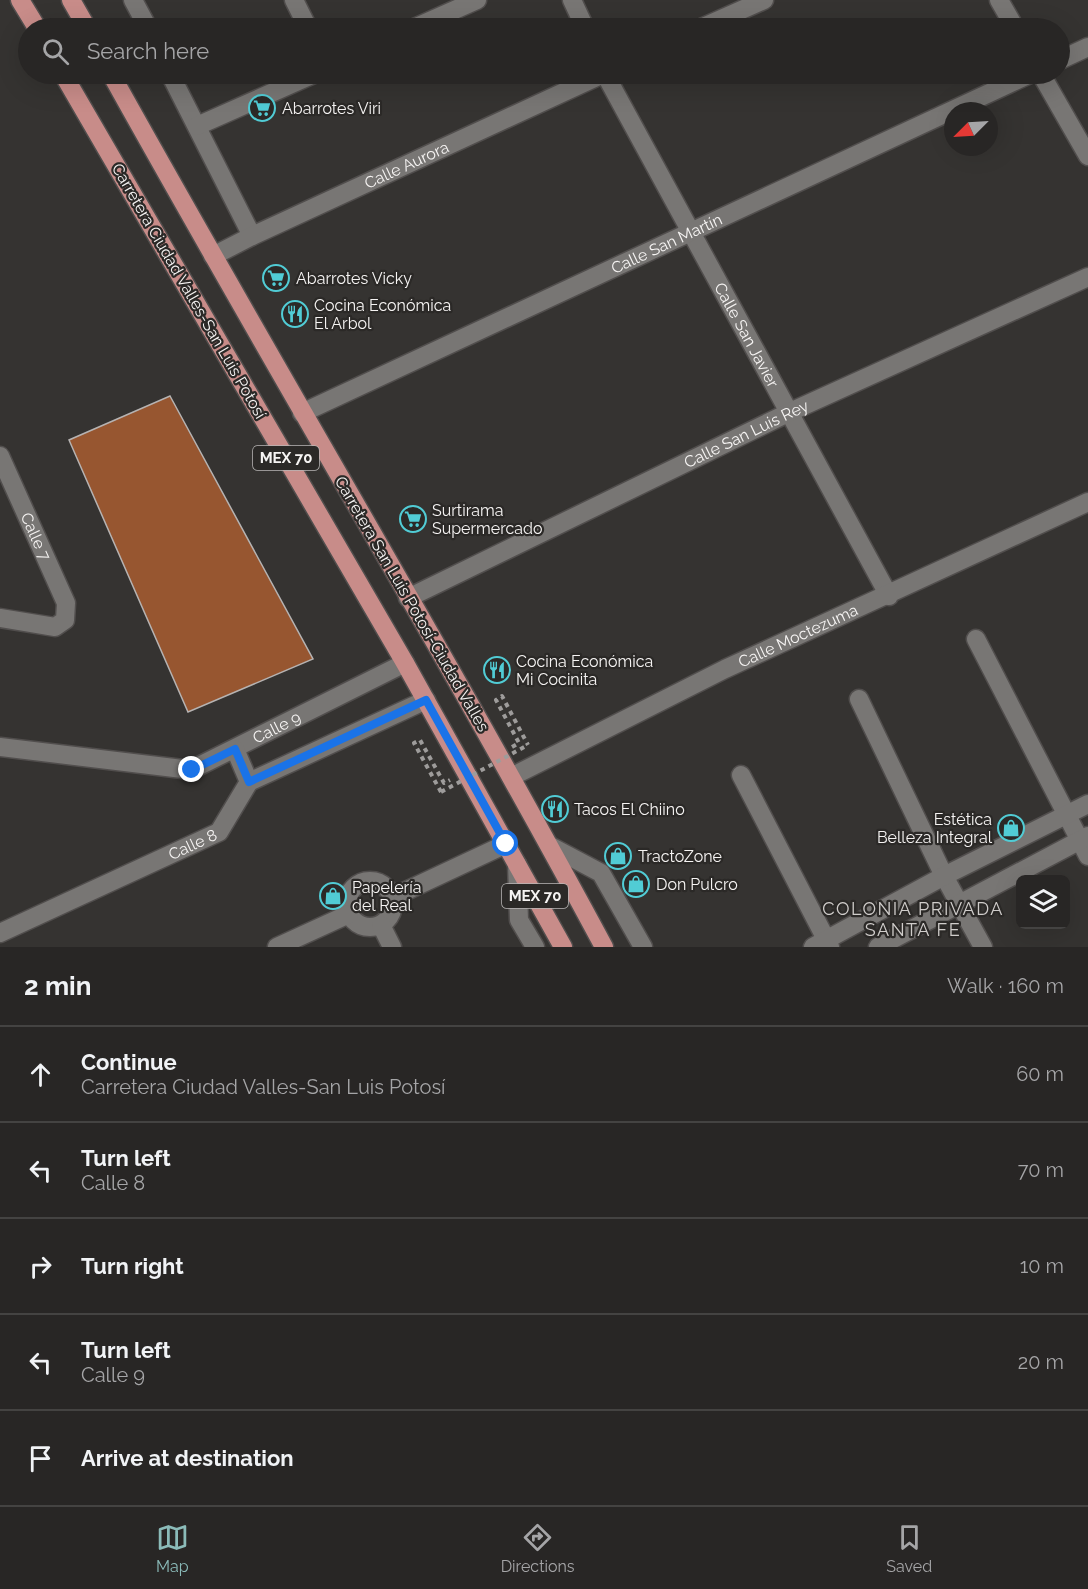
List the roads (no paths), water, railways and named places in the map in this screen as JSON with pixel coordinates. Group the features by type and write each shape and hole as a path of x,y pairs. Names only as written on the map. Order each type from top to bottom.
{"main road":[{"path":"20,0 31,18"},
{"path":"71,0 81,18"},
{"name":"Carretera Ciudad Valles-San Luis Potosí","path":"69,84 405,663 563,947"},
{"name":"Carretera San Luis Potosí-Ciudad Valles","path":"117,84 550,846 604,947"}],"street":[{"path":"133,0 143,18"},
{"path":"294,0 303,18"},
{"path":"426,18 438,8 477,0"},
{"path":"572,0 580,18"},
{"path":"724,18 764,0"},
{"path":"999,0 1010,18"},
{"path":"1070,55 1088,47"},
{"path":"175,84 252,236"},
{"path":"197,126 292,84"},
{"name":"Calle Aurora","path":"213,256 582,84"},
{"name":"Calle San Javier","path":"610,84 889,596"},
{"name":"Calle San Martín","path":"302,413 1009,84"},
{"path":"1047,84 1088,156"},
{"name":"Calle San Luis Rey","path":"408,598 790,412 1088,277"},
{"name":"Calle 7","path":"0,456 66,603 65,620 55,627 0,618"},
{"name":"Calle Moctezuma","path":"511,777 725,669 889,596 1088,502"},
{"path":"878,947 958,902 1085,844 1065,815 976,639"},
{"name":"Calle 9","path":"0,747 192,770 405,663"},
{"path":"859,699 944,876 983,947"},
{"path":"235,749 249,782 426,700"},
{"path":"741,775 823,945 944,876 1088,804"},
{"name":"Calle 8","path":"1,929 219,832 249,782"},
{"path":"393,897 506,844"},
{"path":"550,846 601,873 643,947"},
{"path":"517,864 519,920 535,947"},
{"path":"366,880 382,884 393,897 391,915 381,925 374,927 360,925 349,914 347,897 358,884 366,880"},
{"path":"277,947 349,914"},
{"path":"381,925 392,947"}],"place":[{"name":"Abarrotes Viri","path":"262,108"},
{"name":"Abarrotes Vicky","path":"276,278"},
{"name":"Cocina Económica El Arbol","path":"295,314"},
{"name":"Surtirama Supermercado","path":"413,519"},
{"name":"Cocina Económica Mi Cocinita","path":"497,670"},
{"name":"Tacos El Chiino","path":"555,809"},
{"name":"Estética Belleza Integral","path":"1011,828"},
{"name":"TractoZone","path":"618,856"},
{"name":"Don Pulcro","path":"636,884"},
{"name":"Papelería del Real","path":"333,896"}],"district":[{"name":"COLONIA PRIVADA SANTA FE","path":"913,918"}]}
